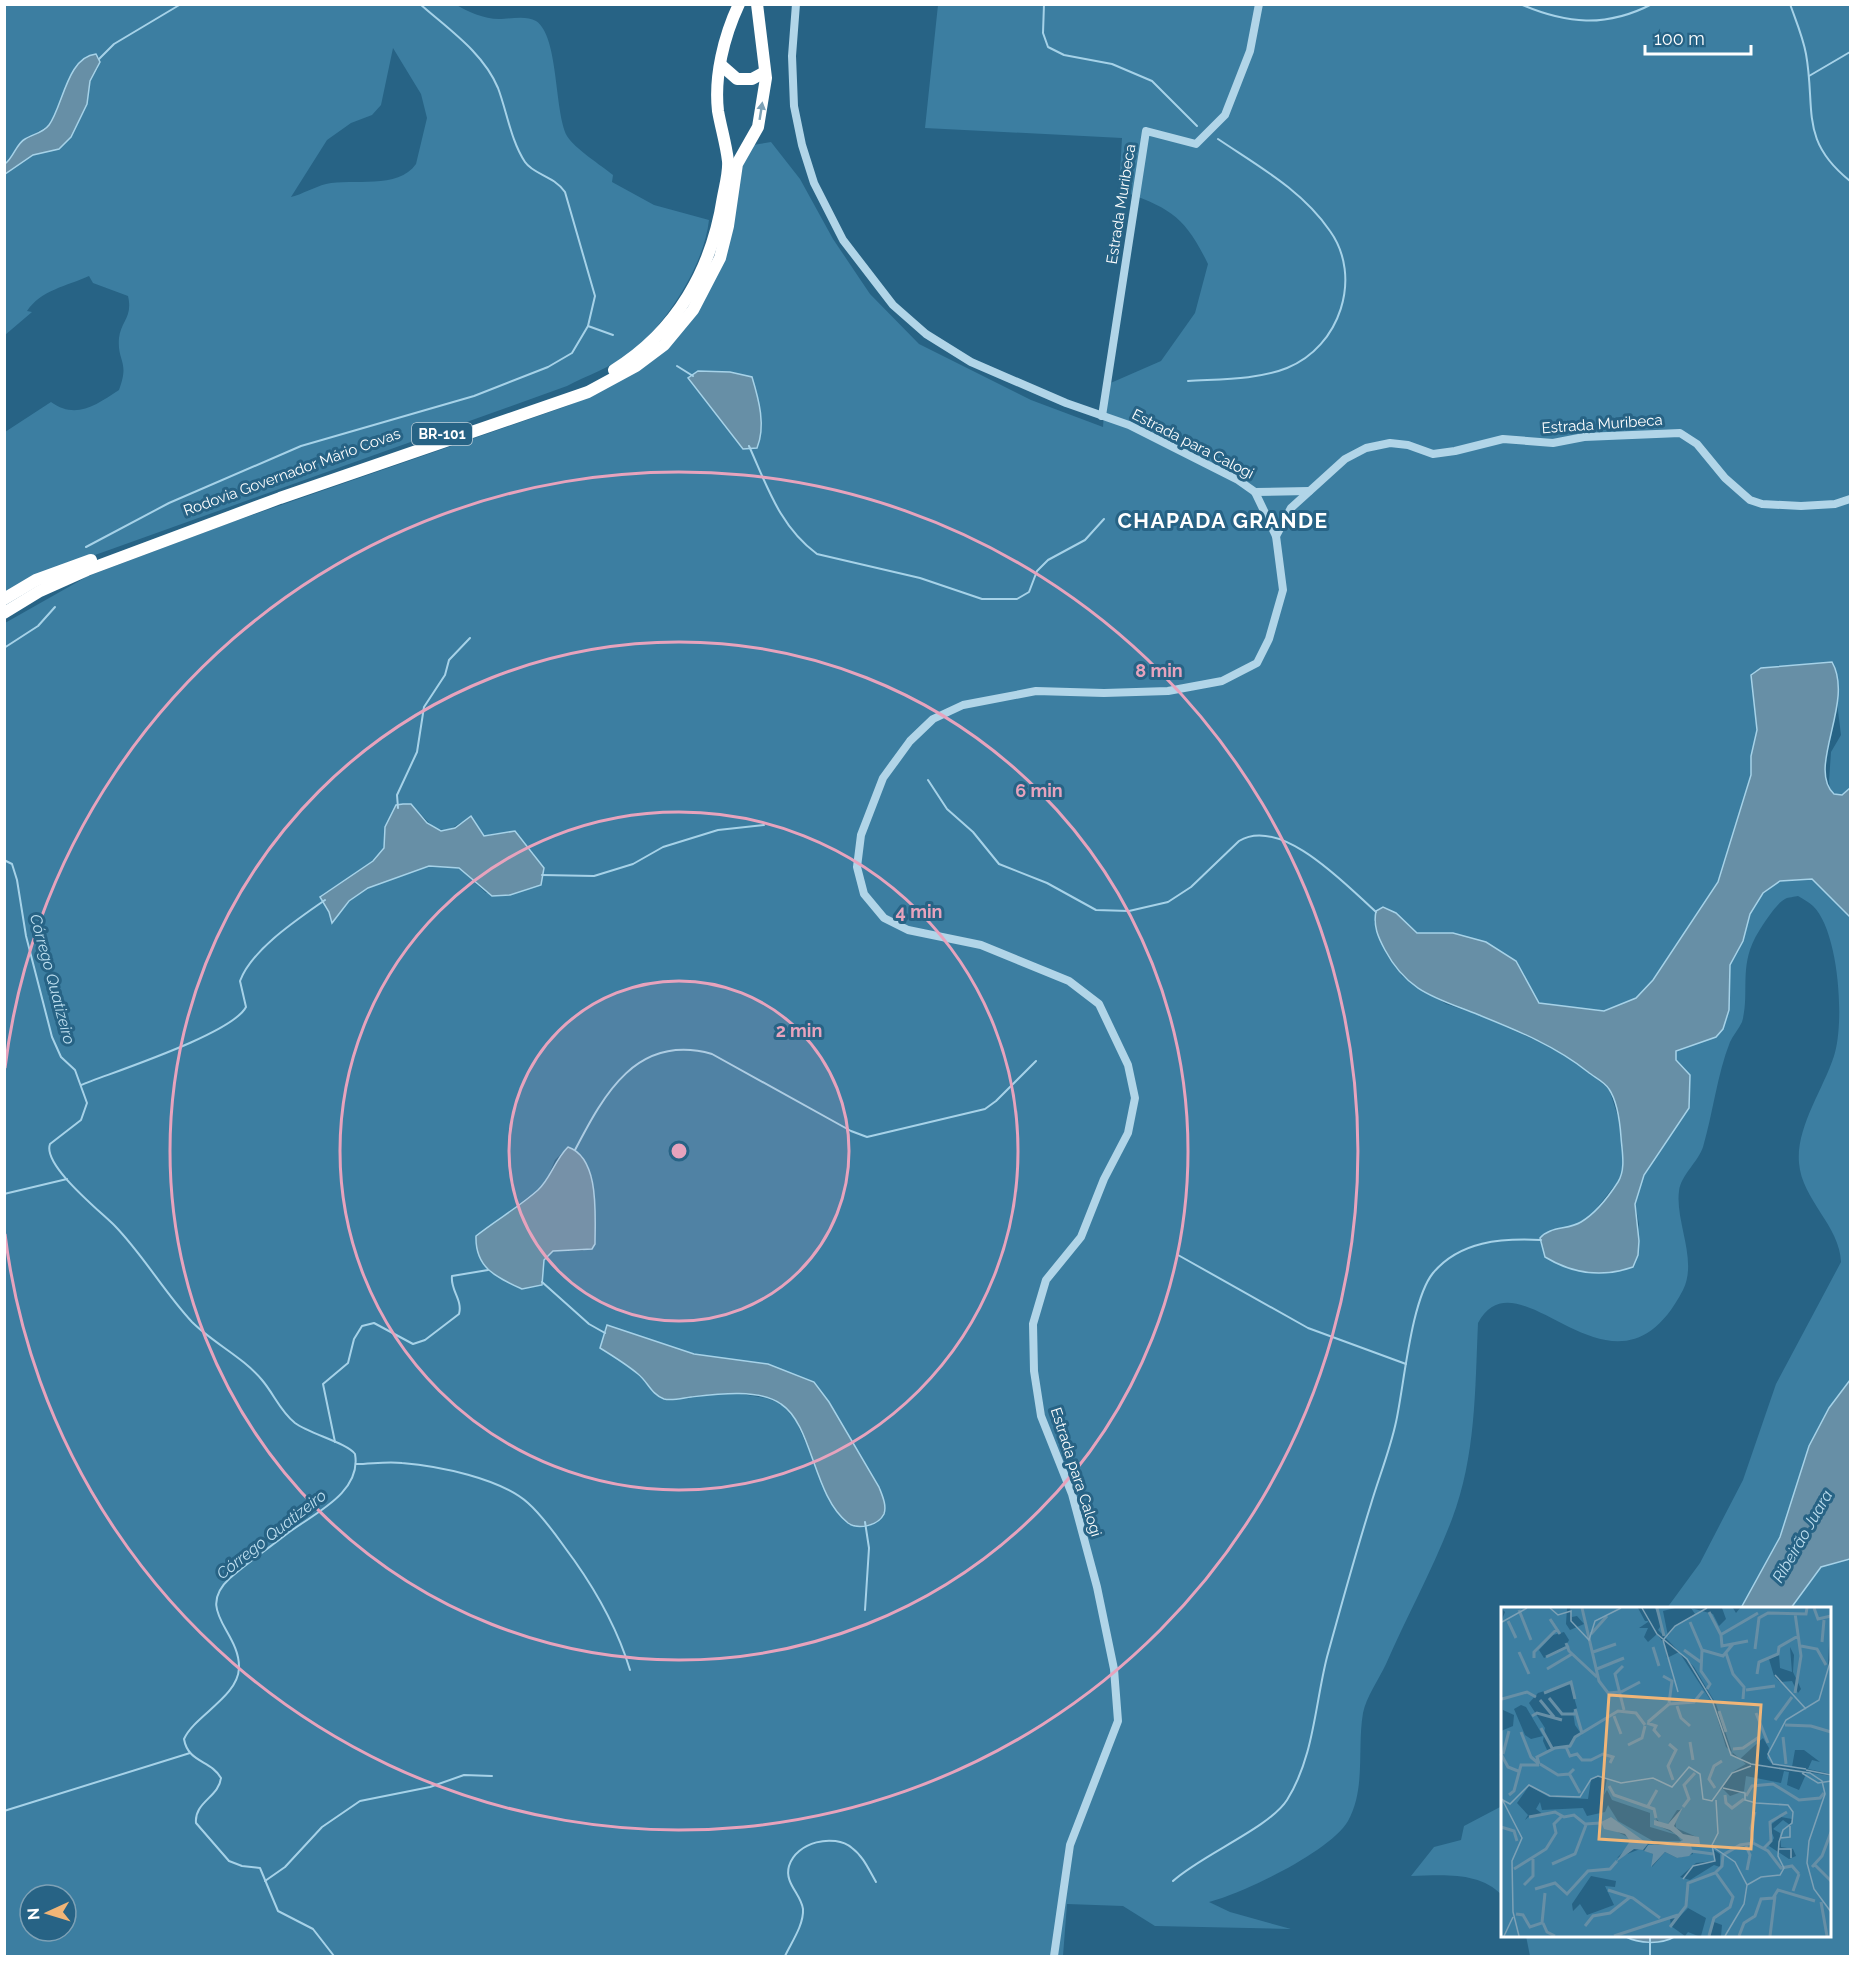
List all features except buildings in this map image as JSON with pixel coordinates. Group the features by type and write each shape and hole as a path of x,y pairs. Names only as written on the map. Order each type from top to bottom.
{"highway":[{"name":"Rodovia Governador Mário Covas","path":"4,599 36,580 316,478 541,401 586,383 624,364 675,316 700,278 713,243 728,163 718,109 721,65 727,32 739,4"},
{"name":"BR-101","path":"757,4 765,72"},
{"path":"721,65 737,79 752,79 765,72"},
{"name":"Rodovia Governador Mário Covas","path":"4,613 40,591 87,570 280,498 588,392 626,371 664,345 693,310 720,258 728,226 737,164 758,127 765,72"}],"street":[{"name":"Estrada para Calogi","path":"796,4 792,56 794,105 802,146 823,202 857,262 893,305 926,334 971,362 1129,425 1238,480 1255,492 1276,536 1283,590 1269,639 1257,663 1222,681 1168,691 1104,693 1036,691 963,705 933,719 910,741 884,778 861,835 857,867 864,894 884,918 908,930 981,945 1069,981 1098,1004 1128,1065 1135,1098 1128,1132 1104,1179 1082,1236 1046,1280 1033,1324 1034,1371 1041,1416 1072,1494 1097,1587 1114,1669 1118,1721 1070,1845 1054,1956"},
{"name":"Estrada Muribeca","path":"1102,416 1146,131 1196,144 1225,115 1250,51 1258,4"},
{"name":"Estrada Muribeca","path":"1276,536 1291,508 1345,459 1366,448 1390,443 1408,445 1433,454 1503,439 1553,443 1584,437 1680,433 1697,444 1725,478 1750,500 1762,504 1801,506 1835,504 1851,499"},
{"path":"1255,492 1309,491"}],"shaded area":[{"path":"455,4 488,18 532,19 543,29 549,42 560,110 567,136 613,175 612,182 654,205 709,220 700,256 681,293 643,342 622,359 567,386 28,579 5,594 5,432 51,402 69,410 77,410 94,405 119,390 123,367 119,338 128,314 129,303 128,296 93,283 89,276 47,293 27,311 32,312 5,335 5,174 33,155 54,150 71,137 87,104 90,81 98,68 99,57 90,55 48,126 22,141 14,156 5,164 5,5","holes":["393,48 421,94 427,118 416,164 408,172 387,180 326,184 291,197 327,140 351,123 372,115 381,105"]},
{"path":"938,5 1850,5 1850,788 1842,795 1834,794 1830,790 1831,752 1841,735 1832,662 1761,668 1751,675 1757,730 1751,756 1751,775 1718,882 1653,980 1636,998 1604,1011 1539,1003 1486,942 1453,933 1417,933 1374,921 1384,947 1402,976 1446,1004 1479,1015 1575,1061 1609,1089 1620,1123 1623,1169 1619,1180 1593,1213 1580,1223 1545,1233 1540,1239 1545,1257 1566,1267 1599,1273 1633,1267 1639,1224 1635,1204 1644,1175 1689,1108 1690,1075 1676,1060 1676,1051 1716,1037 1723,1029 1730,965 1743,941 1750,914 1763,893 1780,881 1812,879 1850,917 1850,1380 1829,1408 1809,1446 1780,1537 1742,1607 1668,1607 1700,1563 1743,1480 1776,1384 1841,1262 1834,1237 1807,1189 1799,1163 1799,1149 1806,1122 1834,1056 1839,1022 1839,1001 1829,935 1822,918 1813,906 1798,896 1781,901 1768,917 1750,949 1742,1022 1731,1039 1726,1055 1703,1147 1680,1185 1680,1215 1688,1266 1683,1290 1656,1326 1628,1340 1599,1339 1518,1304 1496,1305 1478,1323 1473,1422 1460,1495 1437,1556 1365,1707 1361,1726 1359,1782 1354,1809 1338,1833 1305,1858 1263,1881 1209,1902 1230,1912 1291,1929 1155,1926 1123,1906 1067,1904 1063,1956 5,1956 5,623 88,576 235,521 567,406 598,393 621,379 678,328 718,264 740,147 771,142 800,179 833,239 870,294 919,344 1031,400 1103,427 1106,385 1161,361 1195,313 1208,264 1191,234 1174,215 1151,202 1119,190 1122,138 925,128","holes":["411,804 434,828 447,831 462,822 484,836 508,833 523,842 534,854 486,893 459,868 429,866 369,888 349,901 332,922 320,896 373,861 384,848 385,827 396,806","568,1147 579,1153 586,1163 594,1188 595,1244 582,1251 553,1251 544,1260 476,1236 539,1189 548,1177 555,1160","607,1325 694,1354 768,1364 829,1402 885,1502 884,1513 875,1523 835,1509 796,1421 782,1404 766,1398 729,1392 666,1400 652,1391 640,1375 623,1363"]},
{"path":"1850,1559 1850,1956 1530,1956 1526,1937 1627,1937 1650,1942 1673,1937 1831,1937 1831,1607 1792,1607 1821,1567"},
{"path":"1501,1807 1501,1894 1493,1887 1471,1878 1447,1875 1411,1876 1434,1847 1461,1840 1464,1826"}],"water":[{"path":"96,54 100,62 90,81 87,104 71,137 59,149 33,155 5,174 5,164 19,144 49,125 78,64 86,57"},
{"path":"698,371 730,372 752,377 761,422 757,448 743,449 688,378"},
{"path":"1832,662 1838,678 1838,696 1825,768 1827,783 1834,794 1842,795 1850,788 1850,917 1812,879 1780,881 1763,893 1750,914 1743,941 1730,965 1729,1010 1723,1029 1716,1037 1676,1051 1676,1060 1690,1075 1689,1108 1644,1175 1635,1204 1639,1241 1638,1255 1633,1267 1599,1273 1577,1271 1556,1263 1545,1257 1540,1238 1544,1234 1587,1218 1606,1198 1618,1182 1622,1172 1621,1131 1612,1094 1602,1082 1549,1046 1437,998 1414,985 1403,976 1382,945 1376,927 1376,911 1383,907 1396,913 1417,933 1453,933 1486,942 1516,961 1539,1003 1604,1011 1636,998 1653,980 1718,882 1751,775 1751,756 1757,730 1751,675 1761,668"},
{"path":"411,804 427,823 441,831 455,828 471,816 484,836 515,831 544,868 541,885 510,895 492,896 459,868 429,866 368,888 349,901 332,923 329,912 320,897 373,861 384,848 385,827 396,805"},
{"path":"568,1147 578,1153 586,1163 591,1175 595,1203 595,1244 592,1249 553,1251 544,1260 542,1285 522,1289 496,1275 483,1264 479,1256 476,1236 538,1190"},
{"path":"607,1325 694,1354 768,1364 814,1382 829,1402 879,1487 885,1504 884,1514 873,1524 857,1526 848,1523 836,1511 827,1496 800,1428 792,1414 781,1404 761,1396 737,1393 674,1400 664,1399 656,1394 633,1370 600,1348"},
{"path":"1850,1380 1850,1559 1821,1567 1792,1607 1742,1607 1780,1537 1809,1446 1829,1408"},
{"path":"1626,1937 1674,1937 1664,1941 1636,1941"}],"waterway":[{"path":"99,59 114,44 181,4"},
{"path":"86,547 169,503 301,446 474,396 548,367 572,353 588,326 595,296 565,192 555,182 533,170 525,162 513,136 498,88 483,63 464,42 420,4"},
{"path":"1044,4 1043,33 1048,47 1064,55 1112,64 1152,81 1197,126"},
{"path":"1520,4 1554,16 1586,20 1618,17 1652,4"},
{"name":"Ribeirão Juara","path":"1790,4 1806,54 1816,138 1834,166 1850,181"},
{"path":"1809,76 1850,52"},
{"path":"1188,381 1263,375 1287,368 1305,358 1321,344 1333,328 1341,309 1345,289 1345,269 1340,249 1319,216 1293,191 1218,139"},
{"path":"588,326 613,335"},
{"path":"677,366 693,376"},
{"path":"749,446 784,519 804,543 817,554 920,578 982,599 1017,599 1029,592 1037,571 1048,560 1085,540 1104,519"},
{"path":"4,648 38,626 55,607"},
{"path":"398,808 397,795 417,752 424,707 445,675 449,660 470,638"},
{"path":"928,780 947,809 973,832 999,864 1047,883 1096,910 1129,911 1168,902 1191,887 1239,841 1256,836 1274,837 1312,857 1376,912"},
{"path":"542,875 594,876 633,864 663,847 718,830 764,825"},
{"name":"Córrego Quatizeiro","path":"4,860 12,864 17,880 26,936 52,1037 61,1057 75,1070 87,1103 81,1120 50,1144 50,1153 55,1164 74,1187 115,1226 192,1322 254,1372 295,1423 344,1446 355,1454 355,1468 351,1480 334,1501 244,1566 220,1590 216,1601 217,1611 237,1655 239,1668 237,1678 224,1697 197,1722 184,1739 190,1753 217,1772 221,1778 216,1790 199,1810 196,1823 229,1861 242,1866 260,1868 278,1911 313,1929 334,1956"},
{"path":"81,1085 196,1040 236,1018 246,1007 240,981 246,969 265,946 325,900"},
{"path":"575,1150 611,1089 643,1060 663,1052 686,1050 712,1054 851,1131 867,1137 985,1109 1036,1061"},
{"path":"4,1194 67,1179"},
{"path":"1173,1881 1200,1861 1266,1821 1287,1800 1296,1783 1313,1730 1327,1657 1365,1523 1394,1432 1409,1344 1425,1286 1444,1262 1468,1248 1496,1241 1541,1240"},
{"path":"1178,1255 1308,1328 1406,1364"},
{"path":"335,1442 323,1384 348,1363 354,1339 362,1326 374,1323 413,1344 425,1340 459,1314 460,1309 452,1276 488,1270"},
{"path":"542,1282 589,1324 605,1333"},
{"path":"356,1464 396,1462 450,1470 502,1487 528,1503 552,1530 591,1586 613,1627 630,1670"},
{"path":"865,1522 869,1548 865,1610"},
{"path":"4,1811 190,1753"},
{"path":"265,1881 285,1867 322,1827 360,1801 430,1787 464,1775 492,1776"},
{"path":"785,1956 803,1915 802,1904 788,1872 793,1858 799,1851 816,1842 844,1843 859,1855 876,1882"},
{"name":"Ribeirão Juara","path":"1650,1937 1650,1956"}],"district":[{"name":"CHAPADA GRANDE","path":"1223,521"}]}
